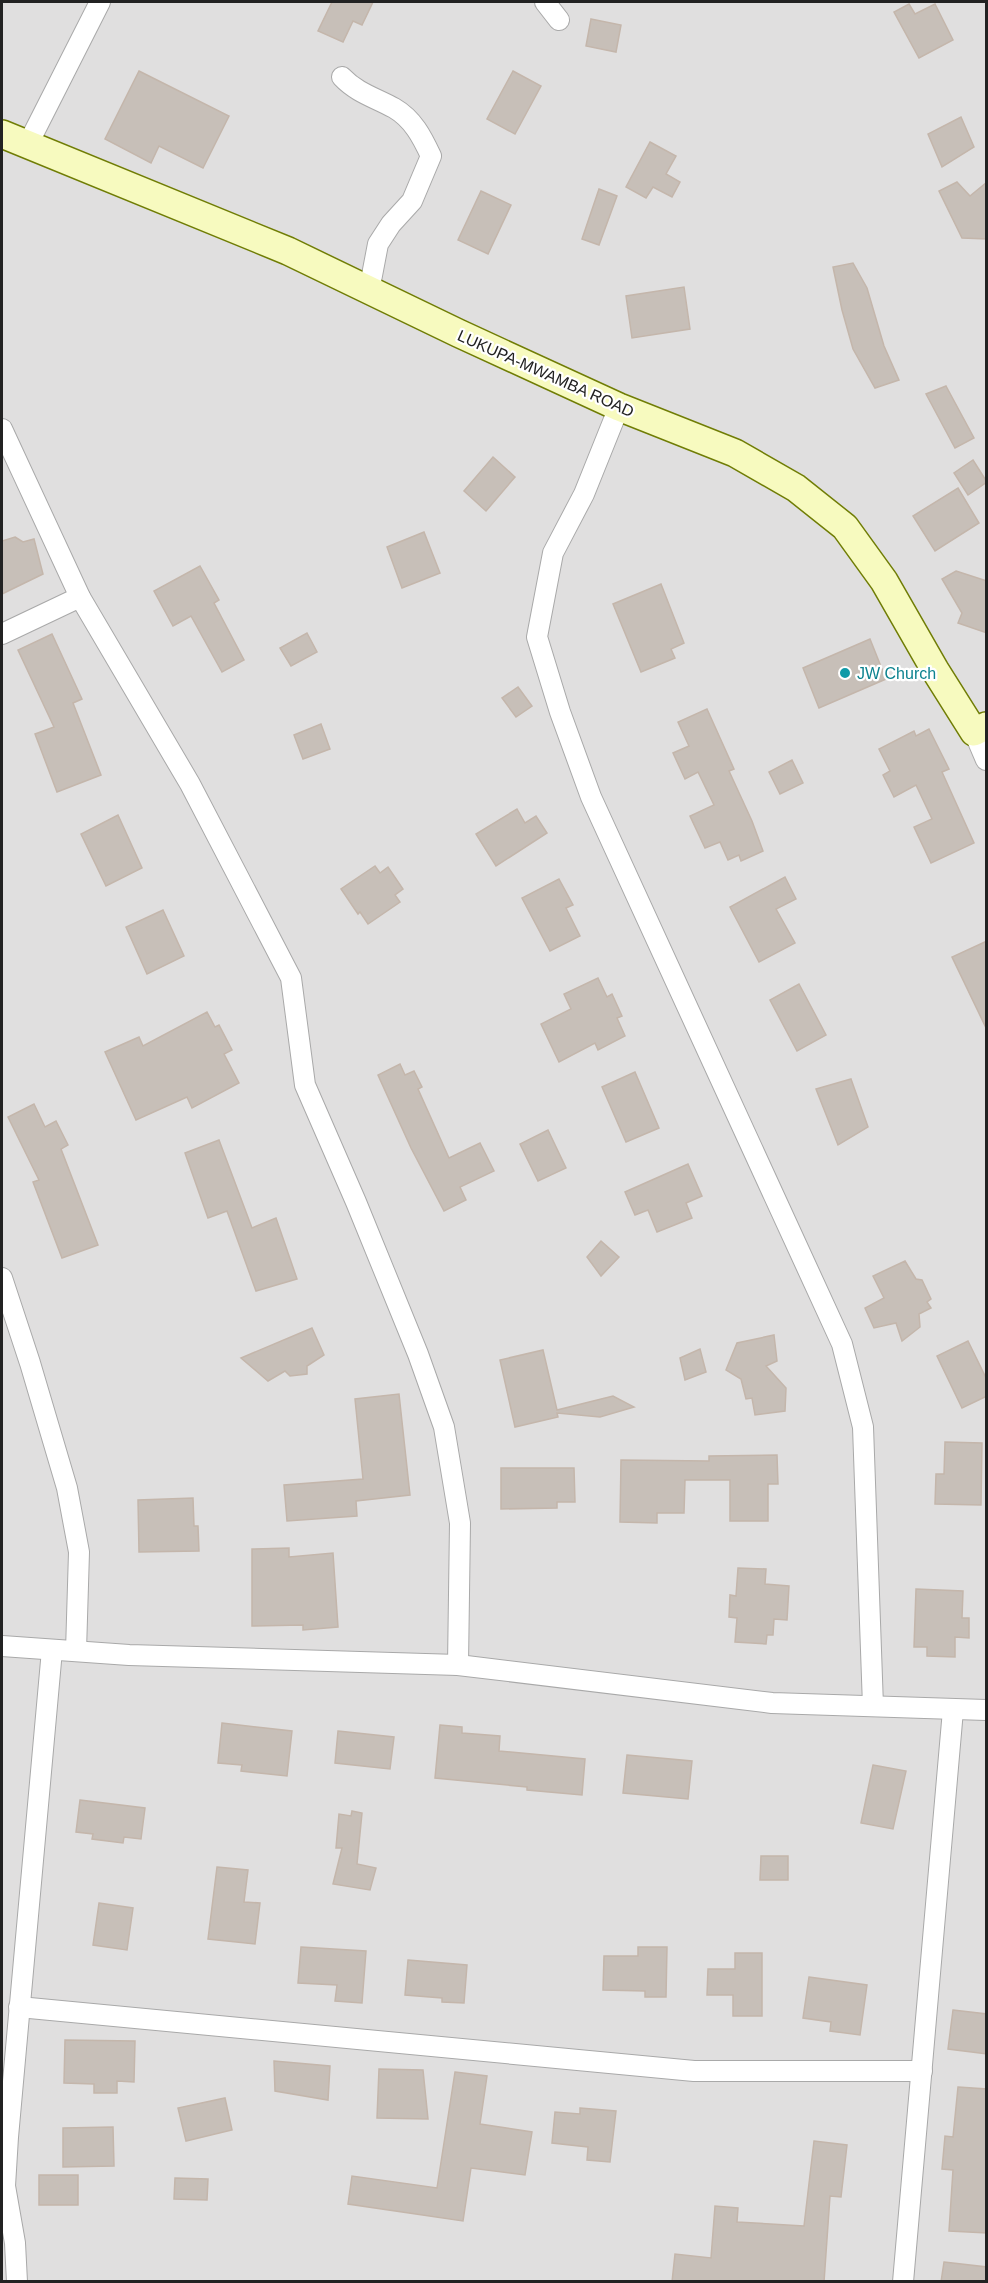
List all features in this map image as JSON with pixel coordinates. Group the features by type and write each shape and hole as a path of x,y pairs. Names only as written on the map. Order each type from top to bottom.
{"street":[{"path":"28,144 100,2"},
{"path":"545,2 559,20"},
{"path":"342,77 352,88 397,109 419,131 431,156 412,201 391,224 378,244 369,291"},
{"name":"LUKUPA-MWAMBA ROAD","path":"2,134 288,251 619,407 735,453 796,488 845,527 884,581 935,670 980,729"},
{"path":"619,407 584,494 553,553 537,637 560,712 591,797 842,1344 863,1427 873,1706"},
{"path":"2,429 80,597 190,784 291,978 305,1085 414,1343 444,1427 460,1523 458,1665"},
{"path":"2,634 80,597"},
{"path":"980,729 987,760"},
{"path":"2,1278 67,1488 79,1552 76,1651"},
{"path":"2,1646 52,1650 458,1665 772,1703 987,1710"},
{"path":"17,2282 15,2243 5,2186 52,1650"},
{"path":"903,2282 953,1710"},
{"path":"19,2007 694,2071 922,2071"}],"shaded area":[{"path":"2,2 986,2 986,2281 2,2281"}],"building":[{"path":"332,2 373,2 362,25 353,21 343,42 318,31"},
{"path":"909,4 915,14 935,4 953,40 919,58 894,12"},
{"path":"591,19 621,25 616,52 586,46"},
{"path":"139,71 229,116 203,168 159,146 151,163 105,139"},
{"path":"513,71 541,86 515,134 487,119"},
{"path":"961,117 974,147 942,167 928,134"},
{"path":"650,142 676,156 666,174 680,182 672,197 653,187 646,198 626,187"},
{"path":"957,182 970,196 987,182 987,239 962,238 939,191"},
{"path":"599,189 617,196 599,245 582,239"},
{"path":"481,191 511,205 488,254 458,240"},
{"path":"853,263 867,288 884,346 899,380 875,388 853,349 833,267"},
{"path":"684,287 690,329 632,338 626,296"},
{"path":"946,386 974,438 955,448 926,394"},
{"path":"493,457 515,477 486,511 464,491"},
{"path":"973,460 987,482 968,495 954,473"},
{"path":"958,488 979,523 935,551 913,516"},
{"path":"424,532 440,573 402,588 387,547"},
{"path":"15,537 23,542 34,539 43,574 2,594 2,541"},
{"path":"200,566 219,600 214,603 244,660 222,672 191,616 173,626 154,591"},
{"path":"956,571 987,581 987,633 958,623 962,613 942,579"},
{"path":"661,584 684,643 671,649 675,658 641,672 613,604"},
{"path":"307,633 317,652 291,666 280,648"},
{"path":"52,634 82,699 73,703 101,775 57,792 35,734 54,727 18,650"},
{"name":"JW Church","path":"870,639 886,679 819,708 803,668"},
{"path":"518,687 532,706 516,717 502,698"},
{"path":"707,709 734,769 729,771 763,851 741,861 739,855 728,860 720,842 705,848 690,816 714,805 698,772 685,779 673,753 689,746 678,722"},
{"path":"321,724 330,749 303,759 294,735"},
{"path":"929,729 949,769 942,772 974,843 931,863 914,827 932,819 916,785 894,797 883,775 890,771 879,749 914,731 916,736"},
{"path":"792,760 803,783 780,794 769,772"},
{"path":"517,809 525,823 536,816 547,833 496,866 476,834"},
{"path":"118,815 142,868 106,886 81,834"},
{"path":"375,866 380,873 388,867 403,889 395,895 400,902 368,924 360,912 358,914 341,889"},
{"path":"785,877 796,899 776,909 795,943 759,962 730,907"},
{"path":"559,879 573,905 566,908 580,936 550,951 522,898"},
{"path":"163,910 184,956 147,974 126,927"},
{"path":"987,941 987,1030 952,957"},
{"path":"598,978 607,997 612,994 622,1016 617,1018 625,1036 598,1050 595,1043 559,1062 541,1024 571,1009 564,994"},
{"path":"799,984 826,1035 797,1051 770,1000"},
{"path":"207,1012 215,1027 219,1025 232,1050 224,1054 239,1083 192,1108 187,1097 136,1120 105,1052 139,1037 143,1046"},
{"path":"400,1064 405,1075 414,1071 422,1087 418,1089 449,1158 480,1143 494,1171 460,1187 466,1200 444,1211 411,1148 378,1075"},
{"path":"635,1072 659,1128 626,1142 602,1087"},
{"path":"851,1079 868,1127 838,1145 816,1089"},
{"path":"34,1104 45,1127 56,1121 68,1145 61,1149 98,1245 62,1258 33,1182 39,1180 8,1117"},
{"path":"548,1130 566,1168 538,1181 520,1144"},
{"path":"219,1140 252,1228 276,1218 297,1279 256,1291 227,1211 208,1218 185,1153"},
{"path":"688,1164 702,1196 686,1203 692,1218 657,1232 648,1210 635,1215 625,1192"},
{"path":"601,1241 619,1257 601,1276 587,1257"},
{"path":"905,1261 916,1279 922,1280 931,1299 927,1302 931,1308 919,1314 920,1327 902,1341 896,1323 874,1328 865,1308 884,1298 873,1276"},
{"path":"312,1328 324,1355 307,1366 307,1374 290,1376 285,1371 268,1381 241,1358"},
{"path":"774,1335 777,1361 766,1366 786,1388 785,1411 755,1415 752,1398 746,1399 741,1379 726,1370 737,1343"},
{"path":"968,1341 987,1380 987,1396 962,1408 937,1356"},
{"path":"700,1349 706,1372 685,1380 680,1358"},
{"path":"543,1350 557,1410 613,1396 634,1407 600,1417 557,1413 558,1417 515,1427 500,1360"},
{"path":"399,1394 410,1495 356,1501 357,1516 287,1521 284,1485 363,1479 355,1399"},
{"path":"945,1442 982,1443 981,1505 935,1504 936,1474 944,1474"},
{"path":"777,1455 778,1484 768,1484 768,1521 730,1521 730,1480 685,1480 684,1513 657,1513 657,1523 620,1522 621,1460 709,1461 709,1456"},
{"path":"501,1468 574,1468 575,1502 557,1502 557,1508 501,1509"},
{"path":"193,1498 194,1526 198,1526 199,1551 139,1552 138,1500"},
{"path":"289,1548 289,1557 333,1553 338,1627 303,1630 303,1625 252,1626 252,1549"},
{"path":"738,1568 766,1569 765,1584 789,1586 787,1620 774,1619 773,1635 767,1635 766,1644 735,1642 737,1618 729,1617 730,1595 736,1596"},
{"path":"916,1589 963,1591 962,1618 969,1618 969,1638 955,1637 955,1657 927,1656 927,1647 914,1647"},
{"path":"222,1723 292,1731 287,1776 241,1771 242,1765 218,1763"},
{"path":"440,1725 462,1727 462,1733 500,1736 499,1751 585,1759 582,1795 435,1778"},
{"path":"338,1731 394,1737 390,1769 335,1763"},
{"path":"627,1755 692,1761 688,1799 623,1793"},
{"path":"873,1765 906,1771 893,1829 861,1823"},
{"path":"80,1800 145,1808 141,1839 124,1837 123,1843 92,1839 93,1834 76,1832"},
{"path":"352,1811 362,1813 357,1864 376,1868 370,1890 333,1884 342,1848 336,1848 339,1814 351,1816"},
{"path":"761,1856 788,1856 788,1880 760,1880"},
{"path":"217,1867 248,1870 244,1902 260,1903 255,1944 208,1939"},
{"path":"99,1903 133,1908 127,1950 93,1945"},
{"path":"301,1947 366,1951 362,2003 335,2001 337,1985 298,1983"},
{"path":"638,1947 667,1947 666,1997 645,1997 645,1991 603,1990 604,1956 638,1956"},
{"path":"735,1953 762,1953 762,2016 733,2016 733,1995 707,1995 708,1969 735,1969"},
{"path":"408,1960 467,1965 464,2003 442,2002 442,1998 405,1995"},
{"path":"809,1977 867,1985 860,2035 830,2031 831,2022 803,2018"},
{"path":"953,2010 987,2014 987,2054 948,2049"},
{"path":"65,2040 135,2041 134,2082 117,2081 117,2093 94,2093 94,2084 64,2083"},
{"path":"274,2061 330,2066 328,2100 275,2091"},
{"path":"379,2069 423,2070 428,2119 377,2118"},
{"path":"455,2072 487,2076 480,2124 532,2132 525,2175 471,2168 463,2221 348,2204 352,2176 437,2188"},
{"path":"958,2087 987,2089 987,2233 949,2231 953,2170 942,2169 945,2136 953,2137"},
{"path":"225,2098 232,2130 186,2141 178,2108"},
{"path":"580,2108 616,2111 610,2162 587,2160 588,2147 552,2143 555,2112 580,2114"},
{"path":"113,2127 114,2166 63,2167 63,2128"},
{"path":"814,2141 847,2145 841,2197 830,2196 824,2282 672,2282 675,2254 711,2258 715,2206 738,2208 737,2222 804,2226"},
{"path":"39,2175 78,2175 78,2205 39,2205"},
{"path":"175,2178 208,2179 207,2200 174,2199"},
{"path":"944,2262 987,2267 987,2282 941,2282"}],"place":[{"name":"JW Church","path":"845,673"}]}
